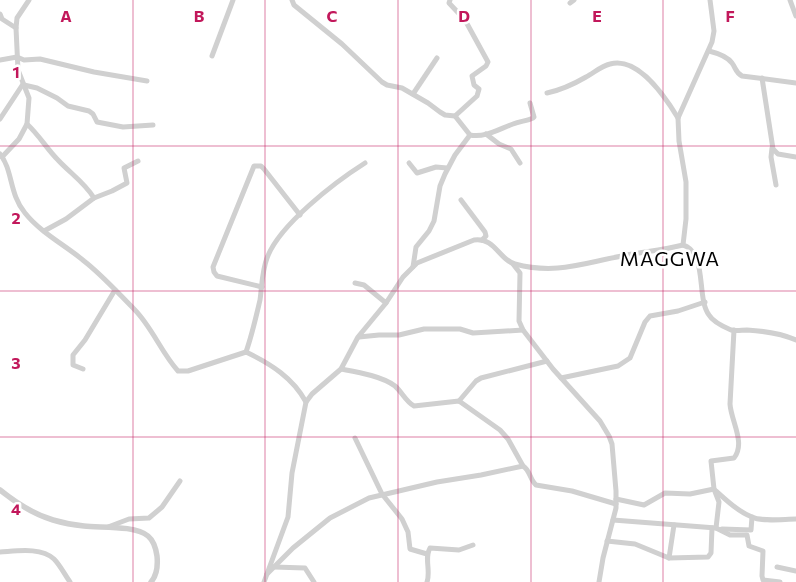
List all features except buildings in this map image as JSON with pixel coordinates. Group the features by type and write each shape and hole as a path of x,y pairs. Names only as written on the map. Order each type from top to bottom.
{"street":[{"path":"29,0 16,18 18,70 29,98 27,124 19,139 1,155 17,202 25,214 44,231 86,262 143,318 178,371 188,371 246,352 263,360 289,379 306,402"},
{"path":"212,56 233,0"},
{"path":"292,0 294,5 342,44 387,86 402,88 445,115 455,116 470,135 477,137 533,118 530,102"},
{"path":"450,0 449,3 465,20 488,62 486,66 472,76 474,85 479,88 477,96 455,116"},
{"path":"678,118 712,42 714,31 710,0"},
{"path":"790,0 796,16"},
{"path":"0,14 2,19 16,28"},
{"path":"709,50 729,60 734,65 734,69 738,74 796,83"},
{"path":"0,60 40,58 94,72 147,81"},
{"path":"413,94 437,58"},
{"path":"547,93 563,89 609,64 622,64 637,68 642,72 670,105 678,118 686,182 686,219 683,245"},
{"path":"762,78 776,186"},
{"path":"0,119 23,84"},
{"path":"23,84 37,88 68,106 89,111 97,122 123,128 153,125"},
{"path":"27,124 58,161 66,166 94,198"},
{"path":"486,134 499,144 511,149 520,163"},
{"path":"413,266 416,247 432,226 440,186 447,168 470,135"},
{"path":"772,147 778,154 796,157"},
{"path":"44,231 66,219 94,198 126,183 124,168 138,161"},
{"path":"246,352 257,312 268,255 280,236 300,215 340,180 365,163"},
{"path":"409,163 418,173 436,167 447,168"},
{"path":"262,287 218,276 214,272 224,238 254,166 261,166 264,169 300,215"},
{"path":"461,200 485,232 486,236 482,240"},
{"path":"264,582 288,517 293,467 306,402 312,394 341,369 358,337 413,266 474,240 488,241 520,273 519,321 523,330 561,378 594,414 609,436 613,453 616,501 599,582"},
{"path":"513,264 546,268 568,268 610,258 683,245 688,247 696,260 704,302 707,313 711,318 734,330 771,332 796,340"},
{"path":"355,283 364,285 386,303"},
{"path":"82,369 73,365 73,355 85,340 115,290"},
{"path":"561,378 618,366 630,358 648,317 689,308 704,302"},
{"path":"358,337 399,335 424,329 460,329 473,333 523,330"},
{"path":"607,541 635,544 669,558 708,557 711,553 719,502 714,489 711,461 734,458 738,450 738,438 731,415 730,404 734,330"},
{"path":"459,401 476,381 481,378 547,361"},
{"path":"341,369 386,380 396,386 414,406 459,401 500,430 508,439 536,485 616,501 644,504 665,493 690,494 714,489"},
{"path":"356,438 382,494 402,519 408,532 410,549 427,554"},
{"path":"268,574 293,548 334,516 369,498 523,466"},
{"path":"108,527 129,519 148,518 162,506 180,481"},
{"path":"714,489 731,505 752,517 796,519"},
{"path":"0,490 24,508 53,520 82,526 138,530 148,536 153,541 157,560 157,569 151,582"},
{"path":"613,520 751,530 752,517"},
{"path":"669,558 674,525"},
{"path":"716,528 730,535 747,535 749,546 763,551 762,576 764,580 780,582"},
{"path":"427,582 429,575 427,554 430,548 459,550 473,545"},
{"path":"0,552 38,551 44,553 54,559 70,582"},
{"path":"274,567 304,568 314,582"},
{"path":"777,567 796,571"}],"district":[{"name":"MAGGWA","path":"670,258"}]}
